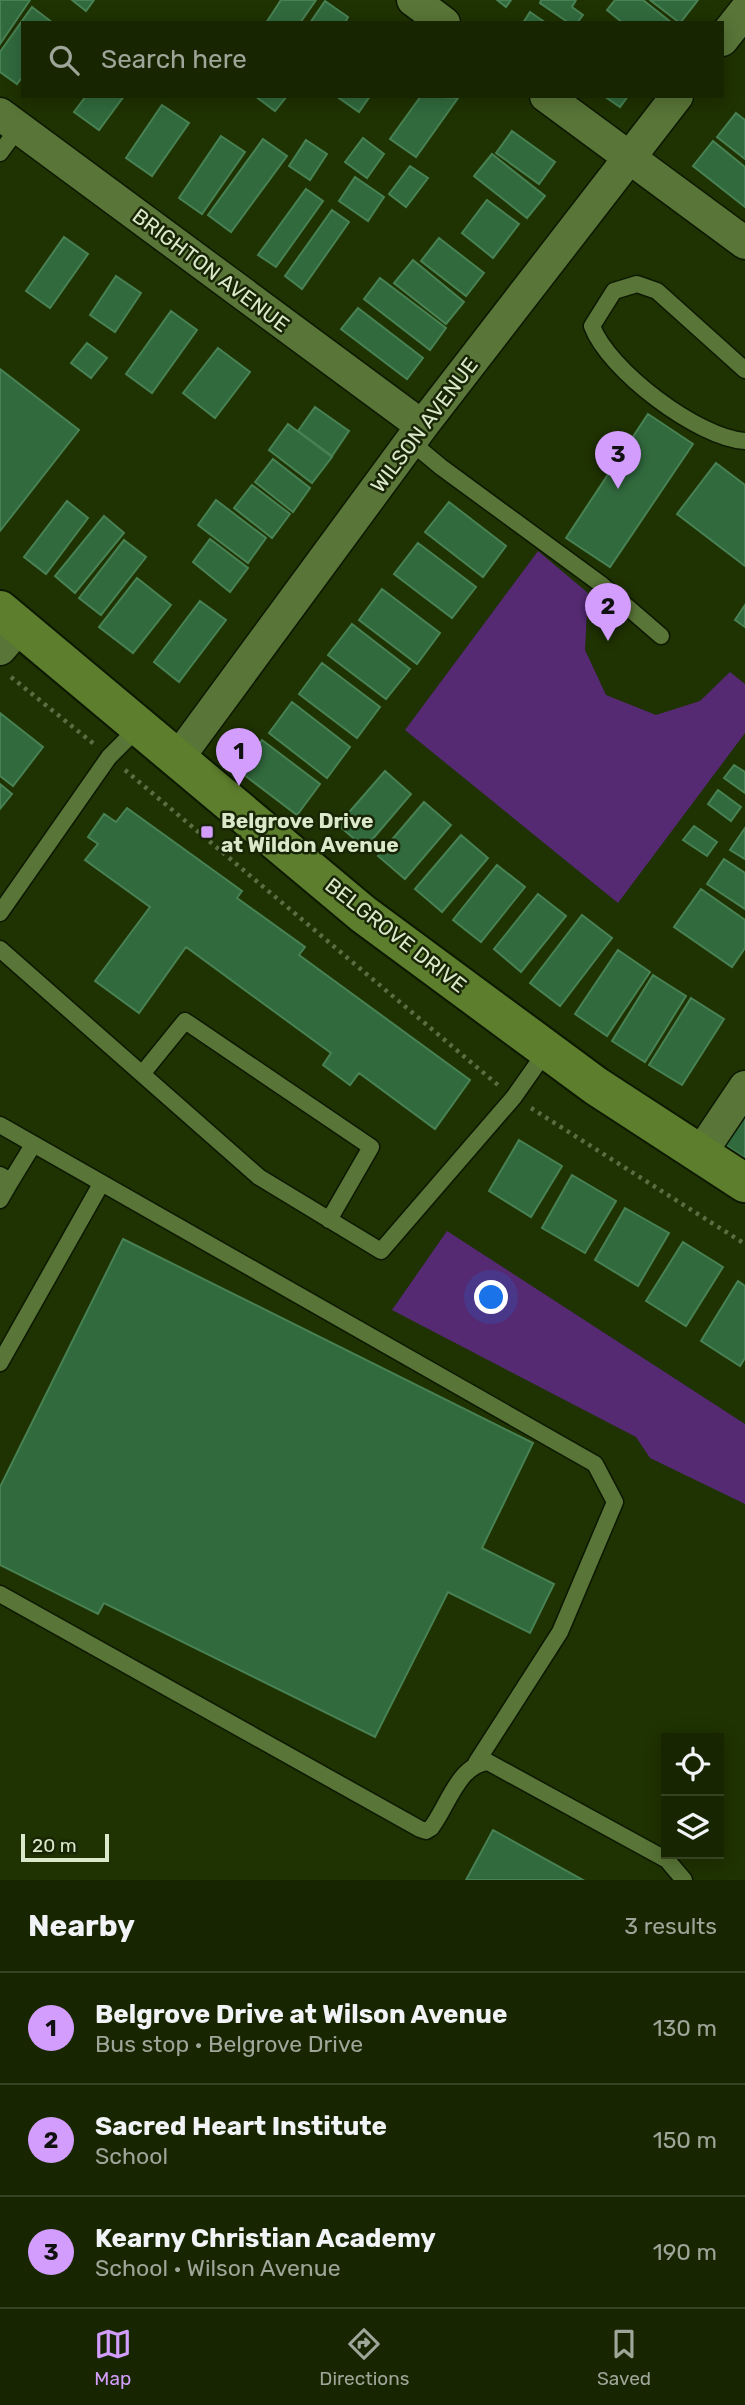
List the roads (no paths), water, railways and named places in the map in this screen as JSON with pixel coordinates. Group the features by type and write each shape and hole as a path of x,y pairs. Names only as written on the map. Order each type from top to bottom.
{"street":[{"path":"413,0 441,21"},
{"path":"724,37 745,11"},
{"path":"549,98 745,243"},
{"name":"WILSON AVENUE","path":"178,758 416,434 675,98"},
{"name":"BRIGHTON AVENUE","path":"10,121 416,434"},
{"name":"BELGROVE DRIVE","path":"8,640 140,726 363,914 547,1051 745,1183"},
{"path":"700,1154 745,1087"}],"lane":[{"path":"0,153 10,121"},
{"path":"745,370 657,291 637,284 614,291 592,326 598,342 630,376 704,430 745,441"},
{"path":"416,434 441,467 602,585 661,636"},
{"path":"0,913 109,757 140,726"},
{"path":"0,949 259,1177 381,1251 514,1097 547,1051"},
{"path":"142,1074 185,1021 371,1147 330,1220"},
{"path":"0,1125 595,1464 615,1502 560,1632 476,1763 464,1773 444,1810 426,1831 0,1594"},
{"path":"0,1200 6,1178 33,1145"},
{"path":"0,1363 101,1184"},
{"path":"476,1763 488,1762 504,1768 667,1860 684,1880"}],"place":[{"name":"Kearny Christian Academy","path":"618,489"},
{"name":"Sacred Heart Institute","path":"608,641"},
{"name":"Belgrove Drive at Wilson Avenue","path":"239,786"},
{"name":"Belgrove Drive at Wildon Avenue","path":"207,832"}]}
